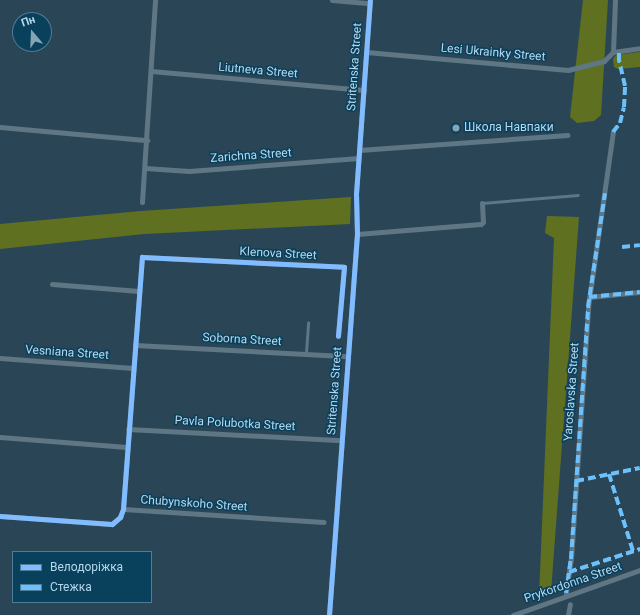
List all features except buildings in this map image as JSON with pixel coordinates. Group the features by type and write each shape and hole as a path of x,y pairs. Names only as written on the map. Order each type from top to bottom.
{"street":[{"path":"142,202 155,0"},
{"path":"332,0 370,1"},
{"path":"615,0 612,52 640,48"},
{"name":"Stritenska Street","path":"329,615 357,234 359,158 370,1"},
{"name":"Lesi Ukrainky Street","path":"366,52 568,70 604,61 612,52"},
{"name":"Liutneva Street","path":"151,71 364,90"},
{"path":"0,127 147,140"},
{"name":"Yaroslavska Street","path":"566,593 571,559 589,297 613,132"},
{"path":"360,150 567,135"},
{"name":"Zarichna Street","path":"145,168 190,171 359,158"},
{"path":"357,234 481,224 483,222 482,203"},
{"name":"Klenova Street","path":"140,291 142,257 344,267 338,336"},
{"path":"52,284 140,291 128,429 123,509"},
{"path":"589,297 640,292"},
{"name":"Soborna Street","path":"135,345 348,356"},
{"name":"Vesniana Street","path":"0,358 133,368"},
{"name":"Pavla Polubotka Street","path":"128,429 342,440"},
{"path":"0,437 127,447"},
{"name":"Chubynskoho Street","path":"0,516 112,524 120,517 123,509 324,522"},
{"name":"Prykordonna Street","path":"513,615 640,570"},
{"path":"568,615 570,604"}],"lane":[{"path":"482,203 578,195"},
{"path":"306,353 308,323"}],"green space":[{"path":"583,0 608,0 601,115 594,121 577,123 570,117"},
{"path":"640,52 640,67 618,69 614,67 613,59 616,55"},
{"path":"351,197 350,224 144,234 0,249 0,224 141,211"},
{"path":"547,216 579,217 551,592 539,597 554,238 545,233"}],"marked path":[{"path":"613,132 620,123 624,107 625,86 619,61 619,51"},
{"path":"566,593 571,559 588,307 605,193"},
{"path":"622,247 640,245"},
{"path":"589,297 640,292"},
{"path":"576,481 640,468"},
{"path":"609,474 633,551"},
{"path":"569,572 640,549"}],"cycle path":[{"path":"329,615 357,234 356,194 370,0"},
{"path":"0,516 112,524 120,517 123,509 142,257 344,267 338,336"}],"place":[{"name":"Школа Навпаки","path":"456,128"}]}
